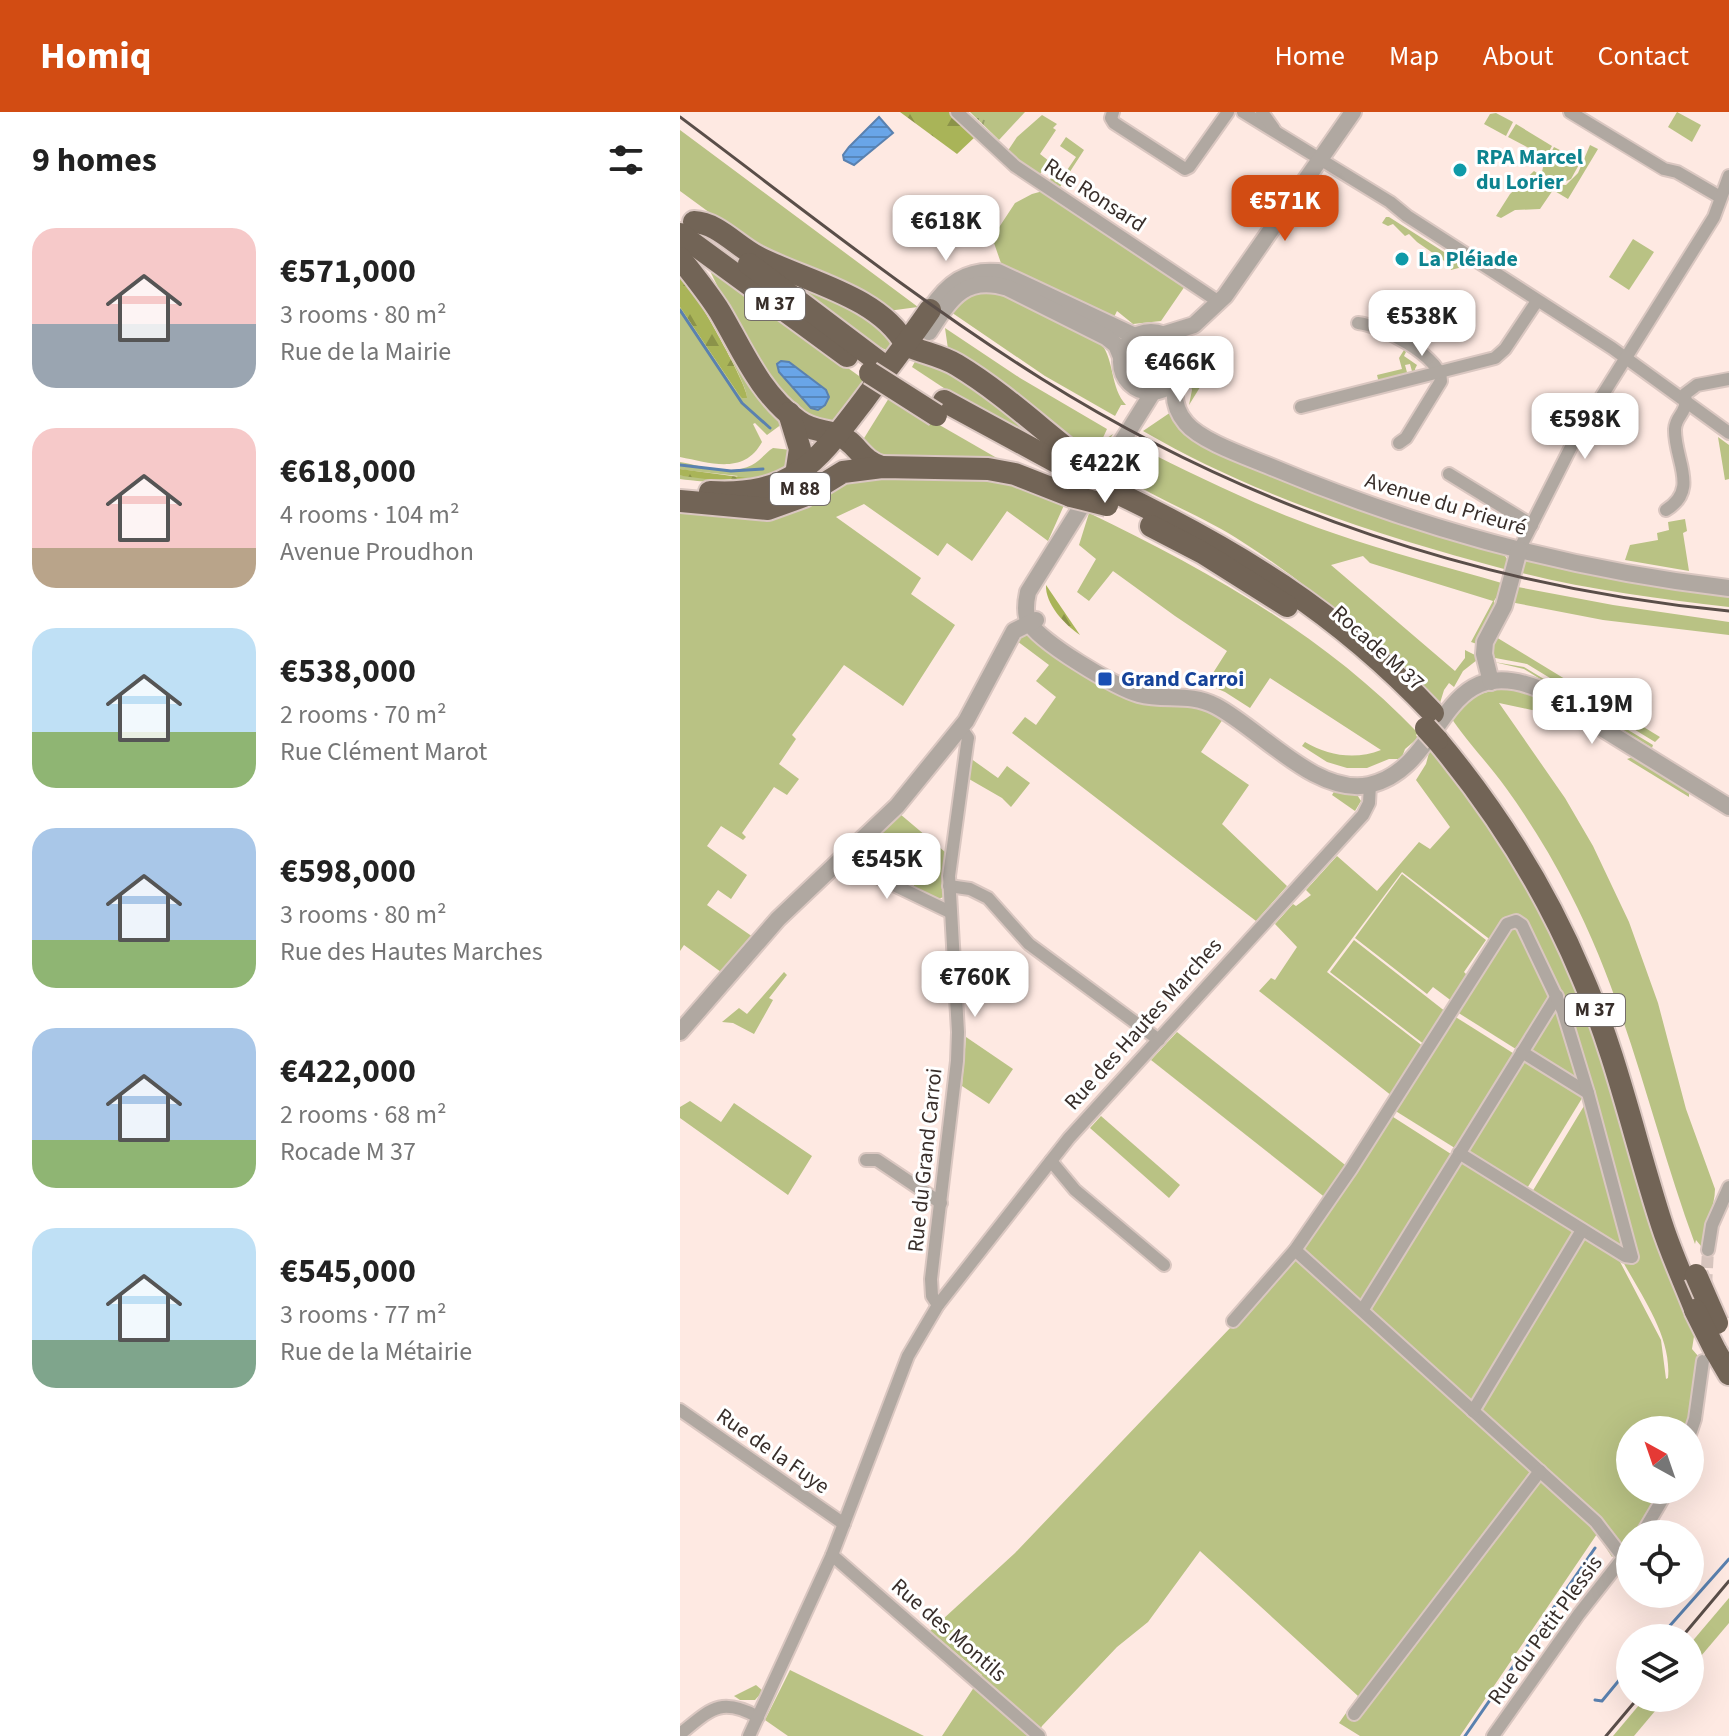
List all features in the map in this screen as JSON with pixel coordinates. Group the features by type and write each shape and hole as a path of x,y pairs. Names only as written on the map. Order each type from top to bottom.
{"highway":[{"path":"685,223 706,223 743,249 849,297 884,317 899,333 921,334"},
{"name":"Rocade M 37","path":"685,223 874,367 940,408 1080,482 1111,493 1240,556 1340,626 1384,664 1435,726 1504,801 1545,867 1587,950 1617,1030 1675,1219 1717,1323 1716,1352"},
{"path":"680,258 708,294 765,388 789,413 808,427 844,438 866,461 882,467"},
{"path":"884,317 902,321 921,334 927,351 959,367 1042,426 1080,482"},
{"name":"M 88","path":"680,501 734,507 770,502 795,492 831,465 844,438 921,334"},
{"path":"789,413 800,449 796,475"},
{"name":"M 88","path":"680,488 749,492 768,487 796,475 844,438"},
{"path":"734,507 768,509 804,496 843,472 882,467 988,469 1080,482"},
{"name":"Rocade M 37","path":"1111,493 1285,605 1355,658 1435,726 1539,886 1575,959 1604,1035 1663,1226 1695,1309 1729,1374"}],"street":[{"name":"Rue Ronsard","path":"957,112 1015,166 1219,302"},
{"path":"1114,118 1185,169 1228,112"},
{"path":"1243,112 1390,202 1729,433"},
{"path":"1262,112 1276,132"},
{"path":"1181,354 1194,325 1219,302 1353,112"},
{"path":"1570,112 1664,169 1677,172 1720,197"},
{"path":"1491,682 1483,651 1485,642 1504,606 1522,544 1575,439 1627,364 1633,346 1714,217 1729,176"},
{"name":"M 88","path":"921,334 943,291 962,277 976,272 998,272 1135,336 1148,331 1165,334"},
{"name":"M 88","path":"921,334 954,296 971,286 993,285 1008,288 1106,337 1116,345 1121,357"},
{"path":"1301,407 1495,358 1505,349 1537,301"},
{"path":"1358,323 1376,325 1434,362 1441,372 1441,381 1406,438 1399,443"},
{"path":"1165,334 1194,325"},
{"path":"1165,334 1175,342 1181,354 1182,367 1177,378 1175,403"},
{"path":"1133,421 1132,394 1122,369 1121,357 1124,347 1135,336"},
{"path":"1128,381 1140,390 1154,392 1169,386 1177,378"},
{"path":"1666,510 1679,500 1684,489 1675,428 1687,403 1685,394 1691,388 1729,379"},
{"path":"1154,392 1028,592 1041,637 1119,685 1145,695 1183,696 1208,702 1318,776 1338,783 1370,784 1397,773 1410,763 1458,698 1473,688 1491,682 1524,683 1537,688 1729,807"},
{"name":"Avenue du Prieuré","path":"1154,392 1175,403 1192,429 1253,459 1382,509 1649,578 1729,588"},
{"path":"1449,474 1532,525"},
{"path":"680,1032 778,919 897,806 959,740 1014,631 1034,620"},
{"name":"Rue du Grand Carroi","path":"941,1301 932,1287 958,1032 949,886 959,740"},
{"name":"Rue des Hautes Marches","path":"941,1301 1051,1161 1363,815 1369,803 1370,784"},
{"path":"840,859 950,912"},
{"path":"949,886 970,889 988,898 1045,958 1159,1040"},
{"path":"1233,1321 1295,1250 1351,1169 1507,924 1516,921 1522,925 1557,996 1588,1093 1632,1257 1625,1256 1459,1153"},
{"path":"1363,1309 1557,996"},
{"path":"1522,1052 1588,1093"},
{"path":"866,1160 877,1160 941,1203"},
{"path":"1051,1161 1075,1190 1164,1265"},
{"path":"1708,1250 1712,1225 1729,1187"},
{"path":"1473,1411 1582,1230"},
{"path":"1295,1250 1616,1543"},
{"path":"749,1736 832,1555 908,1356 941,1301"},
{"path":"1696,1416 1716,1352"},
{"name":"Rue de la Fuye","path":"680,1410 844,1524"},
{"path":"1354,1714 1540,1471"},
{"name":"Rue des Montils","path":"832,1555 1039,1736"},
{"name":"Rue du Petit Plessis","path":"1493,1736 1616,1567"},
{"path":"680,1734 723,1706 739,1707 758,1717"}],"green space":[{"path":"900,112 950,112 976,136 957,154"},
{"path":"970,112 1025,112 999,140"},
{"path":"1677,112 1701,125 1692,142 1668,127"},
{"path":"1496,113 1513,122 1506,136 1484,124 1490,114"},
{"path":"1042,115 1057,124 1040,154 1049,161 1040,174 1007,152 1017,137"},
{"path":"1516,124 1552,146 1546,157 1508,137"},
{"path":"680,130 918,307 888,311 851,285 758,248 680,191"},
{"path":"1066,137 1084,150 1060,187 1051,178 1059,182 1076,157 1060,146"},
{"path":"1590,145 1598,149 1568,199 1553,190 1540,209 1515,210 1501,218 1496,216 1510,194 1534,171 1555,185 1566,185 1578,173"},
{"path":"1554,147 1581,161 1571,179 1560,184 1542,172"},
{"path":"1043,191 1185,286 1161,321 1133,324 1117,311 1112,321 1002,266 994,243 996,232 1015,203"},
{"path":"1386,217 1466,266 1451,270 1450,265 1409,234 1405,236 1393,224 1388,226 1382,223"},
{"path":"1633,239 1654,252 1629,290 1609,277"},
{"path":"770,268 874,318 897,342 890,352 876,345"},
{"path":"713,271 866,381 834,430 810,421 777,388 744,340 711,273"},
{"path":"680,272 729,356 747,398 742,398 737,392 680,307"},
{"path":"996,290 1102,341 1117,390 1126,405 1121,405 1115,416 1045,376 948,310 965,294"},
{"path":"680,307 737,392 747,398 714,322 758,399 782,424 767,435 753,424 762,442 755,452 736,463 703,462 680,457"},
{"path":"945,328 1020,378 1107,429 1101,442 1113,434 1098,457 948,349"},
{"path":"1151,338 1168,344 1174,361 1168,378 1151,384 1134,378 1128,361 1134,344"},
{"path":"1404,350 1404,356 1417,365 1416,374 1413,375 1410,364 1405,365 1408,376 1379,383 1377,375 1402,369 1399,358"},
{"path":"918,356 1026,419 1074,460 956,396 912,367"},
{"path":"1191,361 1210,371 1189,405 1192,390 1189,379"},
{"path":"889,398 1009,465 885,462 861,443"},
{"path":"1171,412 1183,429 1503,553 1509,562 1504,569 1411,543 1274,495 1143,431"},
{"path":"1718,437 1729,445 1729,479 1725,480"},
{"path":"1136,446 1233,493 1308,524 1505,584 1494,601 1495,606 1477,644 1471,642 1493,601 1370,563 1363,556 1331,565 1455,671 1465,658 1465,650 1477,656 1477,660 1463,671 1454,687 1449,683 1440,703 1437,702 1344,618 1270,560 1229,534 1121,476 1117,471 1134,447 1131,458 1134,459 1140,450"},
{"path":"773,448 791,450 784,467 769,479 738,483 680,479 680,475 731,480 738,476 680,469 680,462 735,470 752,465"},
{"path":"680,469 747,478 713,480 683,476"},
{"path":"847,477 999,478 1065,503 1048,541 1007,511 972,561 947,543 938,556 864,504 836,517 921,578 911,594 955,625 903,706 844,665 792,735 796,739 779,764 799,779 787,795 774,787 742,833 746,837 743,840 721,826 707,846 747,875 731,899 718,890 707,905 753,937 721,972 684,945 680,951 680,511 752,519"},
{"path":"1089,513 1221,582 1304,636 1382,698 1418,733 1418,738 1398,759 1389,759 1367,768 1347,768 1327,762 1302,746 1305,742 1323,751 1352,756 1381,750 1270,678 1250,708 1206,684 1227,651 1113,571 1089,601 1077,592 1096,559 1079,545"},
{"path":"1685,519 1687,531 1683,533 1689,571 1625,560 1630,545 1658,540 1657,533 1669,530 1668,522"},
{"path":"1523,562 1550,562 1729,593 1729,607 1548,579 1522,573"},
{"path":"1046,585 1080,635 1057,613"},
{"path":"1518,587 1729,622 1729,635 1603,620 1510,602"},
{"path":"1026,634 1128,699 1151,705 1186,704 1204,708 1223,719 1201,752 1249,785 1222,824 1287,886 1256,921 1012,733 1025,717 1036,725 1056,697 1036,681 1049,665 1017,641"},
{"path":"1496,637 1660,737 1655,742 1527,664 1490,657"},
{"path":"1494,662 1524,667 1653,745 1652,748 1524,669"},
{"path":"1512,689 1529,693 1581,724 1578,729 1555,715 1499,703 1565,798 1593,846 1629,922 1658,1003 1686,1109 1715,1189 1701,1246 1696,1240 1695,1244 1624,1022 1590,935 1532,826 1450,716 1478,695"},
{"path":"1430,749 1480,813 1535,899 1581,999 1695,1330 1692,1349 1698,1356 1690,1416 1616,1416 1616,1504 1653,1504 1650,1511 1644,1520 1616,1520 1616,1553 1612,1557 1597,1534 1460,1736 1360,1736 1339,1723 1358,1696 1200,1551 1148,1622 1117,1647 1042,1726 1037,1736 942,1736 982,1675 930,1631 1015,1553 1232,1326 1390,1115 1526,1202 1587,1101 1625,1248 1618,1258 1661,1340 1668,1378 1668,1363 1660,1332 1622,1260 1632,1255 1594,1096 1515,916 1509,916 1492,941 1402,872 1327,972 1424,1047 1392,1096 1259,991 1271,978 1275,980 1297,947 1275,924 1293,904 1296,906 1311,895 1306,890 1337,856 1377,891 1419,842 1430,849 1450,827 1416,780 1426,764"},
{"path":"1633,757 1689,791 1689,797 1627,759"},
{"path":"970,758 998,778 1007,766 1030,783 1011,807 1002,798 969,779"},
{"path":"1335,790 1356,793 1361,801 1355,811 1332,795"},
{"path":"900,814 945,852 943,897 937,900 913,888 923,851 904,841 899,848 876,837"},
{"path":"1402,874 1486,940 1464,972 1468,976 1453,1002 1433,987 1427,994 1355,938"},
{"path":"1517,926 1552,997 1519,1051 1457,1012 1510,930"},
{"path":"1354,940 1446,1012 1425,1045 1330,972"},
{"path":"784,972 787,975 769,998 773,1000 754,1034 733,1023 722,1022 739,1008 747,1014"},
{"path":"1557,1005 1578,1080 1531,1053 1530,1048"},
{"path":"1454,1016 1516,1055 1458,1150 1394,1110"},
{"path":"1177,1032 1349,1168 1327,1199 1151,1060"},
{"path":"966,1037 1013,1069 989,1104 962,1086"},
{"path":"1527,1060 1584,1095 1526,1190 1467,1151 1522,1061"},
{"path":"690,1101 721,1122 734,1103 812,1156 788,1195 680,1118 680,1107"},
{"path":"1101,1116 1180,1185 1169,1198 1090,1128"},
{"path":"1729,1598 1729,1623 1704,1652 1704,1627"},
{"path":"790,1670 924,1736 788,1736 765,1720"},
{"path":"756,1685 763,1691 755,1700 740,1700 734,1696"},
{"path":"1633,1712 1654,1712 1634,1736 1613,1736"}],"water":[{"path":"879,117 893,133 854,165 844,160 843,155 849,147"},
{"path":"789,362 826,390 829,397 825,405 818,410 811,408 779,372 777,364"}],"waterway":[{"path":"680,310 742,403 770,428"},
{"path":"680,465 731,471 763,469"},
{"path":"1465,1736 1595,1548"},
{"path":"1671,1624 1729,1559"},
{"path":"1595,1700 1602,1701 1616,1684"}],"tunnel":[{"path":"1706,1286 1708,1250"}],"railway":[{"path":"680,117 858,252 995,349 1121,425 1202,467 1372,535 1459,562 1638,600 1729,611"},
{"path":"1693,1624 1729,1581"},
{"path":"1606,1736 1626,1712"}],"place":[{"name":"RPA Marcel du Lorier","path":"1460,170"},
{"name":"La Pléiade","path":"1402,259"},
{"name":"Grand Carroi","path":"1105,679"}]}
